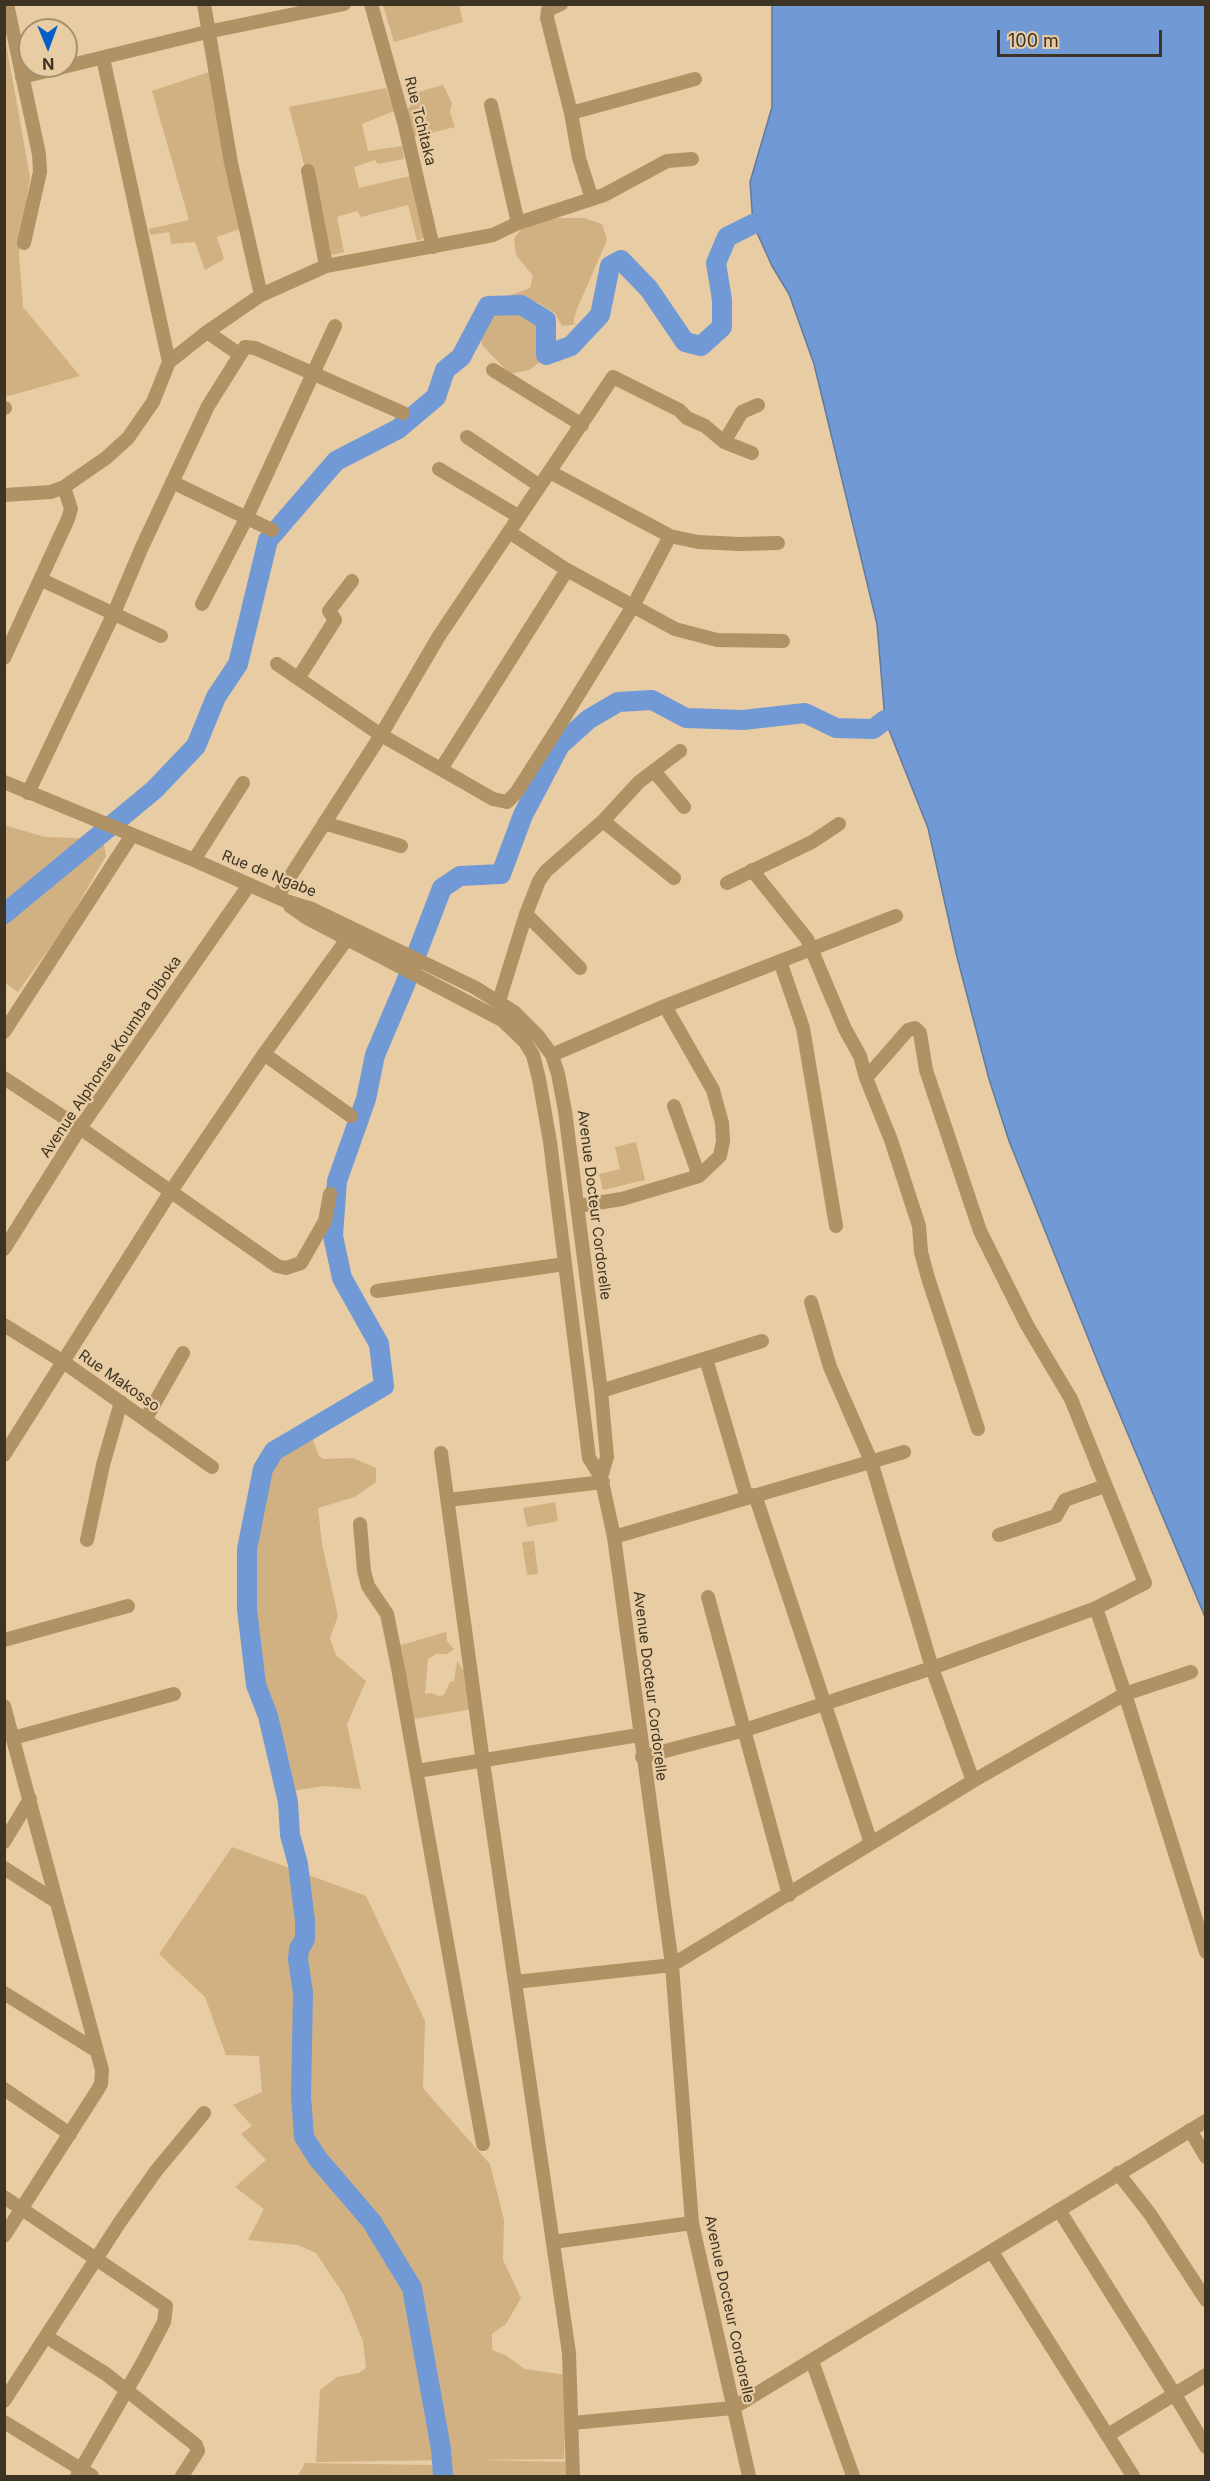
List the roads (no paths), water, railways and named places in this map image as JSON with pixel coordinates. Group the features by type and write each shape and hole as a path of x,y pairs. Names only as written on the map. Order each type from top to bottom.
{"street":[{"path":"7,4 18,58"},
{"path":"204,4 231,163 261,295"},
{"path":"78,64 207,32 344,4"},
{"name":"Rue Tchitaka","path":"371,4 404,122 433,247"},
{"path":"561,4 548,10 547,18 571,113 579,158 592,199"},
{"path":"103,58 169,362"},
{"path":"22,78 39,154 40,172 24,243"},
{"path":"571,113 695,79"},
{"path":"491,105 518,223"},
{"path":"4,495 33,495 64,487 106,458 128,438 153,402 169,362 207,332 261,295 326,266 493,235 518,223 604,195 668,161 692,159"},
{"path":"308,171 326,266"},
{"path":"202,604 246,519 335,326"},
{"path":"207,332 239,354"},
{"path":"4,782 28,793 114,613 208,406 245,347 255,348 403,413"},
{"path":"493,370 582,425"},
{"path":"282,899 324,823 381,735 439,636 613,377 679,410 687,418 705,426 724,442 752,453"},
{"path":"724,442 742,412 758,405"},
{"path":"467,436 540,486"},
{"path":"439,469 518,516"},
{"path":"550,472 670,536 698,542 778,543"},
{"path":"172,482 272,530"},
{"path":"4,658 42,580 71,509 64,487"},
{"path":"509,532 567,570 675,629 693,636 717,640 783,641"},
{"path":"277,664 381,735 493,799 507,802 512,799 633,606 670,536"},
{"path":"441,769 567,570"},
{"path":"42,580 161,636"},
{"path":"299,677 335,620 329,611 352,581"},
{"path":"499,1001 526,914 539,881 546,871 603,821 639,782 680,751"},
{"path":"654,771 684,807"},
{"path":"194,860 243,783"},
{"name":"Rue de Ngabe","path":"28,793 194,860 282,899 312,909 351,934 423,970"},
{"path":"603,821 674,878"},
{"path":"324,823 401,846"},
{"path":"727,883 812,842 840,824"},
{"path":"4,1032 127,833"},
{"path":"752,870 801,931 811,949 844,1029 860,1056 866,1078 891,1140 918,1226 921,1252 928,1278 978,1429"},
{"name":"Avenue Alphonse Koumba Diboka","path":"4,1249 80,1128 249,885"},
{"path":"526,914 580,968"},
{"path":"552,1055 665,1006 896,916"},
{"path":"4,1455 171,1191 264,1054 351,934"},
{"path":"780,961 802,1028 836,1226"},
{"path":"423,970 502,1020 525,1042 533,1055 545,1113 589,1458 602,1479 447,1500"},
{"name":"Avenue Docteur Cordorelle","path":"423,970 499,1001 527,1024 552,1055 565,1111 608,1457 602,1479 614,1537 639,1736 672,1965 692,2223 749,2476"},
{"path":"578,1206 622,1199 699,1176 720,1156 723,1141 718,1106 713,1090 665,1006"},
{"path":"642,1757 745,1730 932,1668 1096,1608 1145,1583 1071,1399 1028,1325 980,1231 926,1070 920,1033 915,1028 908,1030 866,1078"},
{"path":"264,1054 351,1116"},
{"path":"4,1078 80,1128 268,1260 286,1268 301,1263 325,1221 330,1194"},
{"path":"674,1106 699,1176"},
{"path":"377,1291 565,1264"},
{"path":"811,1302 830,1367 871,1461 932,1668 973,1781"},
{"name":"Rue Makosso","path":"4,1325 121,1402 212,1467"},
{"path":"601,1391 762,1341"},
{"path":"145,1420 183,1353"},
{"path":"706,1359 751,1496 826,1704 871,1843"},
{"path":"87,1540 103,1465 121,1402"},
{"path":"614,1537 904,1452"},
{"path":"441,1453 483,1762 569,2353 573,2476"},
{"path":"999,1535 1056,1516 1065,1500 1105,1486"},
{"path":"360,1524 364,1571 368,1586 387,1614 483,2144"},
{"path":"708,1597 789,1895"},
{"path":"4,1640 128,1606"},
{"path":"1096,1608 1206,1952"},
{"path":"515,1982 672,1965 973,1781 1125,1694 1191,1672"},
{"path":"11,1742 174,1694"},
{"path":"4,1706 11,1742 30,1799 102,2070 101,2084 4,2236"},
{"path":"417,1771 639,1736"},
{"path":"4,1842 30,1799"},
{"path":"4,1868 57,1902"},
{"path":"4,1993 97,2051"},
{"path":"4,2089 70,2134"},
{"path":"4,2402 156,2171 204,2114"},
{"path":"572,2423 733,2408 1206,2121"},
{"path":"1190,2130 1206,2157"},
{"path":"1118,2173 1150,2214 1206,2300"},
{"path":"4,2197 166,2306 164,2322 84,2474 4,2422"},
{"path":"1059,2210 1206,2447"},
{"path":"553,2242 692,2223"},
{"path":"992,2252 1133,2476"},
{"path":"47,2337 106,2374 198,2447 198,2451 182,2476"},
{"path":"812,2361 853,2476"},
{"path":"1108,2435 1206,2375"}],"water":[{"path":"772,5 1205,5 1205,1617 1103,1375 1009,1141 989,1079 957,957 928,828 885,720 877,624 814,364 789,294 772,266 753,224 750,182 772,107"}],"waterway":[{"path":"4,914 154,790 196,746 216,697 238,664 268,540 336,461 398,429 436,397 445,370 461,357 488,306 521,305 546,320 546,355 571,346 600,315 610,266 621,260 649,289 685,342 701,346 722,327 722,300 716,263 727,237 753,224"},
{"path":"443,2476 441,2449 412,2288 372,2222 318,2159 304,2137 301,2096 303,1993 298,1959 299,1949 305,1939 305,1921 298,1864 290,1835 288,1802 268,1716 256,1685 247,1609 247,1549 263,1469 274,1451 384,1386 379,1344 342,1278 333,1236 337,1181 366,1099 375,1055 442,888 460,876 501,874 523,815 560,745 589,719 618,702 652,700 686,718 743,720 805,713 836,728 873,729 885,720"}]}
